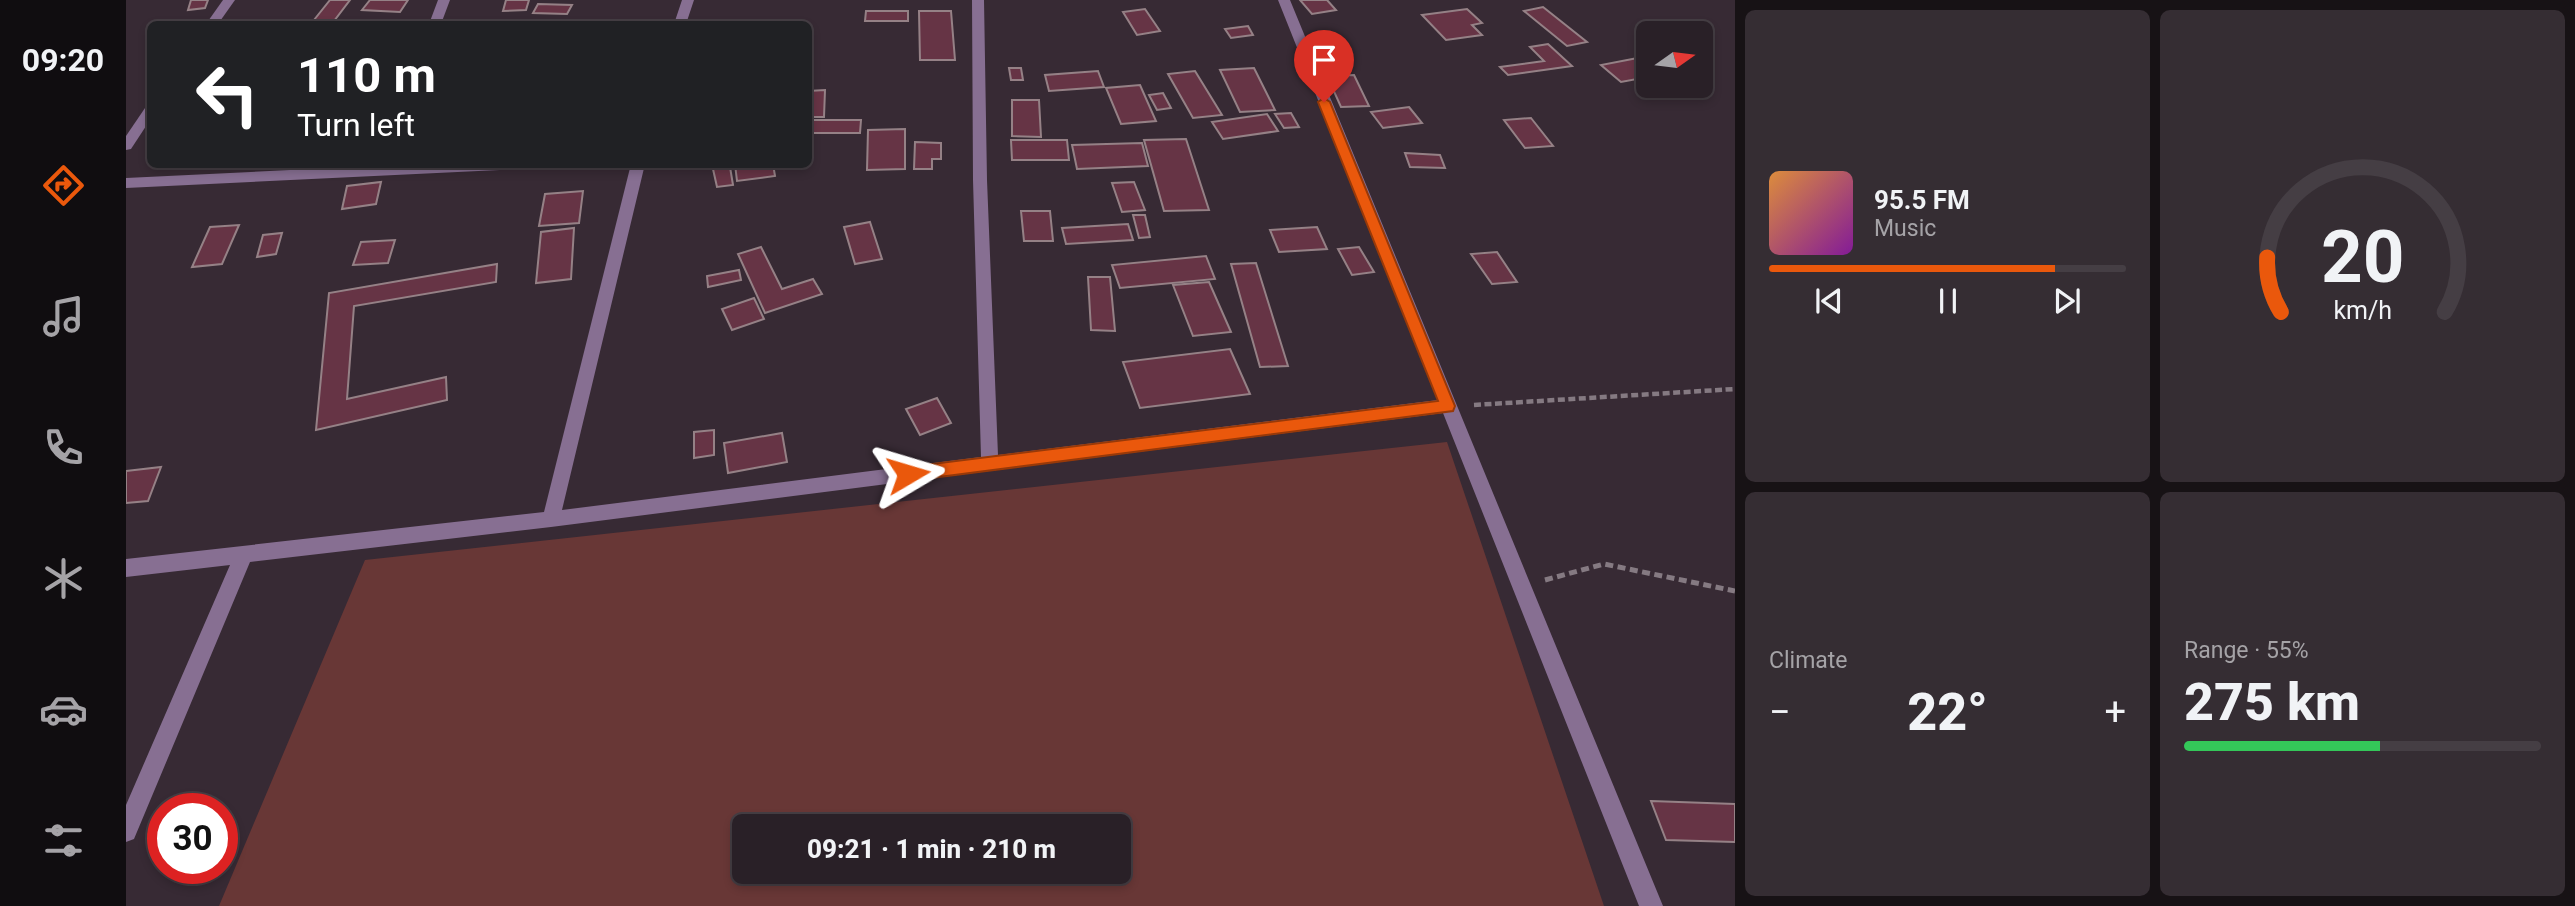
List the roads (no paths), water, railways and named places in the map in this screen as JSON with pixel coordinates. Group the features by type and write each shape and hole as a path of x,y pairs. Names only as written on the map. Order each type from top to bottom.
{"street":[{"path":"214,21 229,0"},
{"path":"436,21 444,0"},
{"path":"681,21 688,0"},
{"path":"978,0 980,180 990,464"},
{"path":"1284,0 1651,906"},
{"path":"126,146 147,115"},
{"path":"126,183 382,168"},
{"path":"551,519 637,168"},
{"path":"126,568 551,519 1447,406"},
{"path":"126,831 243,556"}]}
